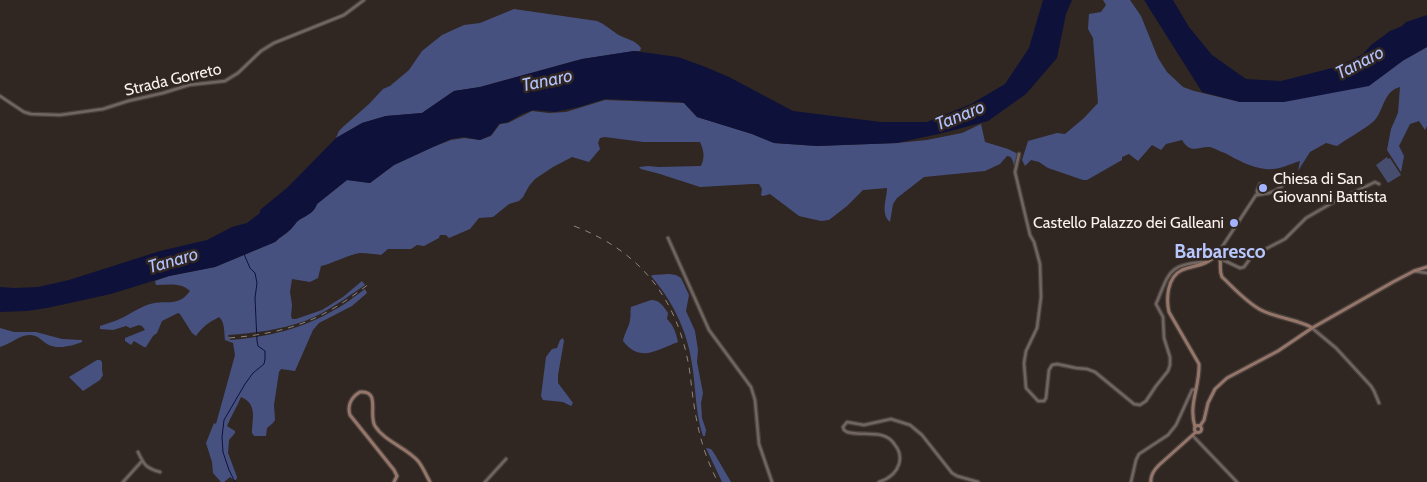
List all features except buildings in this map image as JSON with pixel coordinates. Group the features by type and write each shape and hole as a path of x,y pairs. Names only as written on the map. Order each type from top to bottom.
{"street":[{"name":"Strada Gorreto","path":"0,96 24,112 60,115 103,109 189,84 225,81 238,73 261,51 344,15 364,0"},
{"path":"1019,154 1015,172 1030,235 1040,264 1041,297 1036,328 1026,351 1024,363 1026,388 1038,401 1044,401 1046,398 1049,370 1052,365 1057,364 1091,370 1101,375 1134,404 1144,403 1168,371 1170,365 1170,357 1164,338 1163,317 1156,304 1167,276 1176,267 1210,260"},
{"path":"1151,482 1154,471 1159,465 1196,432 1201,431 1201,428 1194,421 1192,407 1199,364 1169,312 1167,304 1172,281 1176,275 1181,270 1220,257 1240,268 1244,268 1252,256 1285,239 1306,218 1376,182 1379,184"},
{"path":"1260,184 1258,194 1220,250 1220,271 1222,277 1250,303 1261,310 1276,317 1306,324 1312,328 1336,348 1371,386 1378,403"},
{"path":"1258,194 1263,196 1276,191 1283,185"},
{"path":"668,238 709,330 750,388 755,400 759,444 772,482"},
{"path":"1196,432 1194,430 1204,420 1208,403 1215,389 1227,378 1278,352 1312,328 1414,271 1427,267"},
{"path":"1414,271 1427,273"},
{"path":"1130,482 1139,454 1168,435 1176,426 1192,390 1196,389"},
{"path":"394,482 396,476 394,470 350,415 348,408 350,403 355,395 360,392 367,392 371,396 373,418 377,428 418,460 430,482"},
{"path":"879,482 890,477 897,468 900,458 898,448 894,442 883,435 847,432 844,428 847,422 864,426 891,419 910,425 922,435 952,473 978,482"},
{"path":"1193,436 1237,482"},
{"path":"138,452 142,461 149,468 160,472"},
{"path":"485,482 506,459"},
{"path":"123,482 142,461"}],"shaded area":[{"path":"1103,0 1130,0 1141,16 1158,58 1167,72 1183,87 1240,102 1404,60 1427,47 1427,126 1425,130 1419,121 1410,124 1399,146 1404,156 1401,172 1387,150 1391,129 1398,113 1400,87 1390,93 1374,121 1337,146 1326,143 1310,152 1298,171 1300,161 1278,168 1265,169 1244,163 1212,148 1192,149 1185,145 1182,140 1166,144 1161,150 1152,145 1138,161 1129,154 1087,180 1048,168 1039,162 1031,160 1025,166 1022,160 1028,141 1057,133 1065,134 1098,103 1093,38 1088,29 1089,14 1101,12 1106,5"},
{"path":"514,9 597,21 636,43 641,48 640,51 582,59 480,87 454,91 422,113 386,116 362,123 336,138 344,126 383,89 390,86 409,70 422,51 442,35 464,25 480,23"},
{"path":"605,100 684,103 697,117 774,143 817,146 927,140 962,133 981,124 985,142 1018,154 1014,166 1011,158 1007,156 1000,164 985,171 924,177 897,198 893,204 890,222 885,214 887,188 863,190 829,220 821,221 799,216 770,194 761,195 762,189 759,184 700,187 639,167 701,166 704,154 700,142 643,142 600,138 598,143 600,149 589,162 572,157 553,167 535,179 519,201 509,204 493,217 479,218 470,229 449,238 446,235 440,235 439,238 424,246 417,245 411,249 388,249 381,255 360,253 350,255 321,266 318,278 310,282 292,279 290,292 292,319 322,310 343,297 362,281 365,285 321,313 286,327 228,335 230,340 258,337 298,327 343,305 365,289 367,293 352,306 319,323 313,330 295,371 281,369 274,405 275,420 267,428 266,436 254,436 252,433 252,408 241,397 227,426 235,431 229,440 228,453 237,477 236,480 230,477 221,482 213,473 212,462 206,443 214,423 216,424 235,355 233,343 225,340 221,319 219,317 209,323 196,336 178,313 162,321 157,333 146,347 134,341 131,345 125,341 125,338 145,330 142,326 130,328 126,326 113,330 100,329 100,326 147,305 180,300 190,291 178,285 156,285 155,281 169,276 215,267 275,242 347,180 370,183 394,165 433,147 451,140 464,138 480,140 491,136 500,124 508,123 532,111 566,112"},
{"path":"1387,157 1388,159 1390,158 1401,175 1388,183 1376,165"},
{"path":"669,274 681,278 689,295 686,311 695,331 698,350 697,362 703,393 701,403 702,418 706,430 705,436 703,436 699,420 691,358 680,320 651,276"},
{"path":"651,300 659,302 668,313 667,319 674,330 678,342 649,353 636,352 623,341 629,323 631,307"},
{"path":"0,328 14,332 36,332 62,339 82,340 82,342 69,346 55,347 37,337 29,335 22,336 0,347"},
{"path":"563,338 558,383 573,403 571,406 563,402 543,400 541,396 546,357 552,349 557,348 560,340"},
{"path":"97,360 102,362 103,375 100,380 83,391 69,377"},
{"path":"706,448 711,449 714,453 731,482 722,482"}],"water":[{"name":"Tanaro","path":"1043,0 1072,0 1066,14 1057,58 1026,94 988,121 897,143 817,146 774,143 697,117 684,103 680,102 605,99 555,112 533,110 508,122 499,124 491,135 480,140 464,137 451,139 433,147 394,165 370,183 347,180 275,242 215,267 169,276 111,294 47,308 0,312 0,287 38,287 69,280 160,251 207,240 232,227 247,223 288,187 336,138 362,123 386,116 422,113 454,91 480,87 582,59 634,51 678,57 729,77 793,111 881,122 927,122 971,104 1005,84 1029,48"},
{"name":"Tanaro","path":"1144,0 1173,0 1189,27 1212,55 1246,79 1281,81 1340,66 1363,54 1371,45 1390,31 1402,26 1406,22 1427,15 1427,47 1404,60 1369,86 1284,102 1240,102 1202,92"}],"waterway":[{"path":"235,482 223,452 224,420 245,384 253,373 264,364 265,359 265,351 258,346 257,341 255,298 257,283 255,273 250,268 244,254"}],"railway":[{"path":"574,226 597,236 636,263 652,280 665,299 675,319 683,342 700,435 709,464 718,482"},
{"path":"229,338 256,335 309,321 322,315 369,284"}],"place":[{"name":"Chiesa di San Giovanni Battista","path":"1263,188"},
{"name":"Castello Palazzo dei Galleani","path":"1234,223"}],"district":[{"name":"Barbaresco","path":"1220,252"}]}
